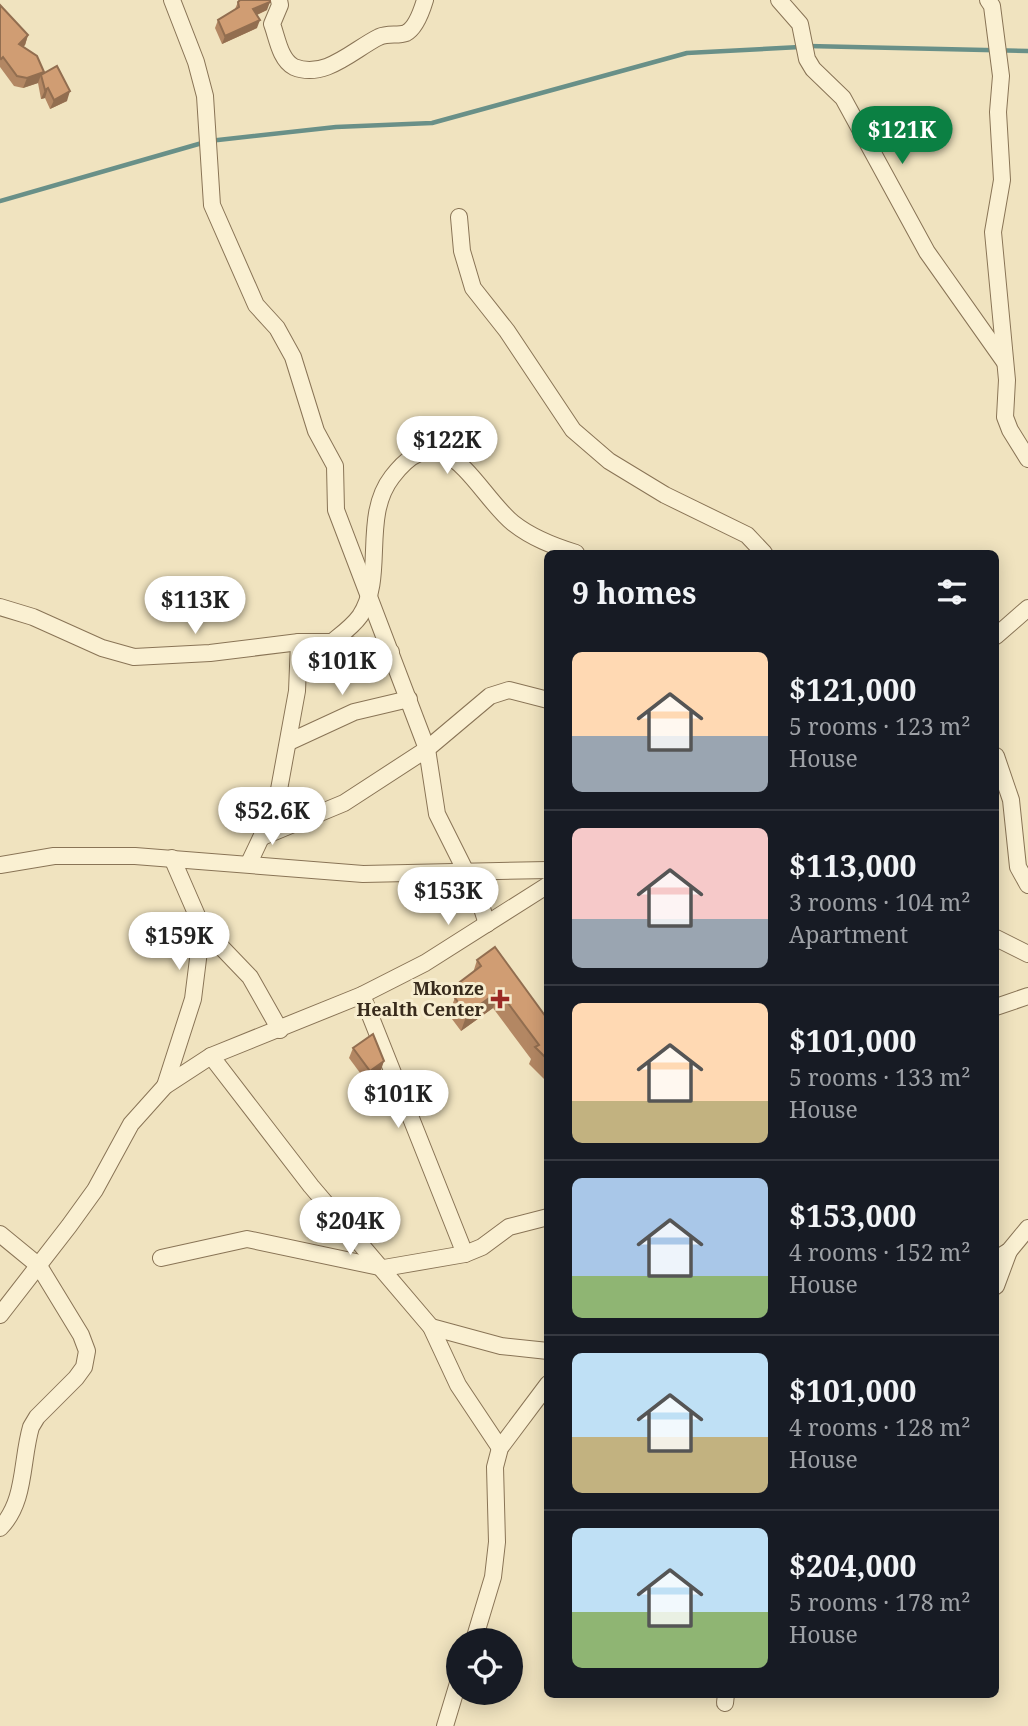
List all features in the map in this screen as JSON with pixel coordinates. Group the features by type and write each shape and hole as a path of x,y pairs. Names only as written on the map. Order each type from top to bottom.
{"street":[{"path":"172,0 196,62 205,96 212,205 256,305 277,328 293,357 316,431 335,466 336,510 427,749 437,814 488,924"},
{"path":"279,0 280,5 272,24 282,53 293,66 304,69 349,58 378,38 407,32 415,23 425,0"},
{"path":"779,0 800,24 807,59 813,69 843,98 927,252 1005,363"},
{"path":"988,0 992,6 1001,76 998,112 1002,180 993,232 1005,363 1005,416 1010,430 1028,459"},
{"path":"459,218 462,251 473,288 507,331 573,430 609,461 665,495 747,535 761,550"},
{"path":"332,642 361,614 369,594 380,502 391,478 407,460 424,450 437,450 457,460 504,514 525,531 569,550"},
{"path":"0,607 33,617 102,648 134,657 210,653 299,642 332,642 391,652"},
{"path":"999,631 1028,608"},
{"path":"249,863 276,806 297,691 299,642"},
{"path":"261,836 344,803 427,749 490,696 509,690 544,699"},
{"path":"289,742 354,712 409,699"},
{"path":"999,765 1011,800 1018,867 1028,885"},
{"path":"0,865 54,856 172,858 363,874 544,870"},
{"path":"172,858 202,927 250,977 280,1030"},
{"path":"0,1315 95,1190 131,1124 164,1086 211,1056 362,995 425,963 544,889"},
{"path":"164,1086 193,999 202,927"},
{"path":"999,940 1028,954"},
{"path":"362,995 465,1254"},
{"path":"999,1006 1028,996"},
{"path":"211,1056 311,1186 384,1268 431,1327 458,1385 500,1448"},
{"path":"161,1258 247,1239 384,1268 465,1254 482,1247 509,1227 544,1218"},
{"path":"1002,1255 1028,1228"},
{"path":"0,1234 39,1266 81,1335 87,1351 84,1367 76,1378 37,1417 31,1427 19,1500 13,1514 0,1528"},
{"path":"431,1327 501,1346 544,1351"},
{"path":"478,1628 493,1577 497,1542 495,1467 500,1448 544,1389"},
{"path":"445,1726 451,1705"}],"building":[{"path":"240,0 270,2 253,9 260,20 225,36 218,20 239,7"},
{"path":"0,5 28,35 19,44 37,56 44,72 27,78 17,76 3,57 0,58"},
{"path":"57,66 70,91 54,100 48,88 45,90 41,75"},
{"path":"495,947 544,1014 544,1056 535,1047 539,1045 499,991 467,1014 455,998 467,990 460,982 481,966 477,960"},
{"path":"373,1034 384,1061 370,1071 353,1048"}],"waterway":[{"path":"808,46 1028,51"},
{"path":"0,201 209,141 336,127 432,123 687,53 800,47"}],"place":[{"name":"Mkonze Health Center","path":"500,999"}]}
